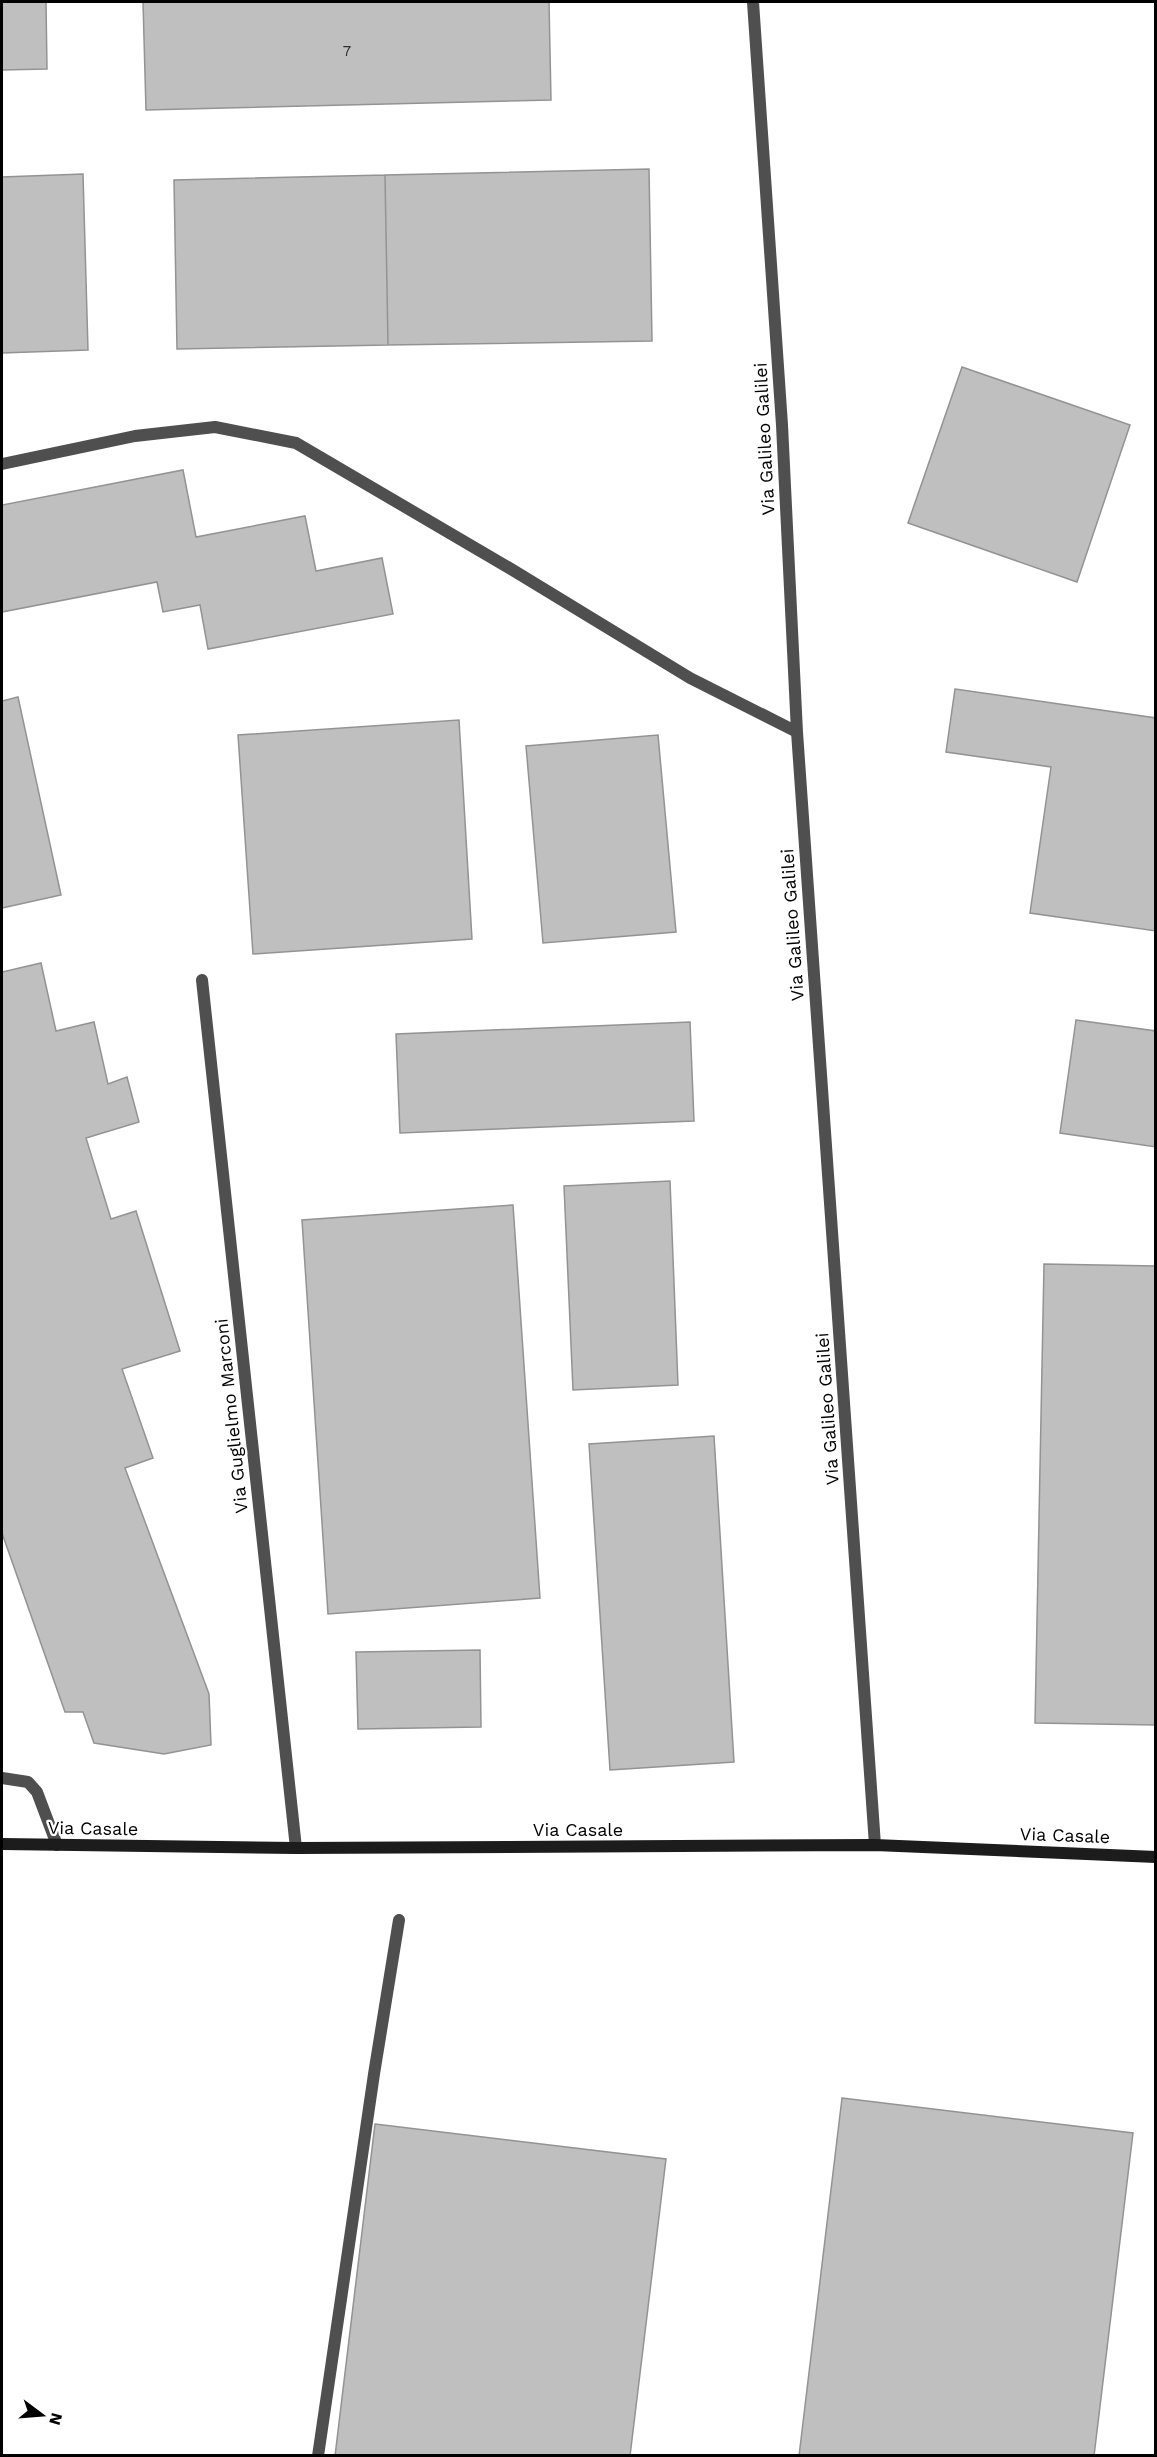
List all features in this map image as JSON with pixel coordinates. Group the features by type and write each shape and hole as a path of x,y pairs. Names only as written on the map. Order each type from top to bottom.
{"street":[{"name":"Via Galileo Galilei","path":"753,2 782,425 796,732 875,1845"},
{"path":"2,464 135,436 215,427 296,443 511,569 690,678 796,732"},
{"name":"Via Guglielmo Marconi","path":"202,980 296,1848"},
{"path":"2,1778 28,1782 38,1792 57,1845"},
{"name":"Via Casale","path":"2,1844 296,1848 875,1845 1155,1857"},
{"path":"318,2456 372,2085 399,1920"}],"building":[{"path":"2,2 46,2 47,69 2,70"},
{"path":"143,2 549,2 551,100 146,110"},
{"path":"649,169 652,341 388,345 385,175"},
{"path":"83,174 88,350 2,353 2,177"},
{"path":"385,175 388,345 177,349 174,180"},
{"path":"962,367 1130,425 1077,582 908,523"},
{"path":"183,470 196,537 305,516 316,571 382,558 393,614 208,649 200,605 163,612 157,582 2,612 2,505"},
{"path":"955,689 1156,718 1156,931 1030,913 1051,767 946,752"},
{"path":"18,697 61,895 2,908 2,701"},
{"path":"459,720 472,939 253,954 238,735"},
{"path":"658,735 676,932 543,943 526,746"},
{"path":"41,963 56,1031 94,1022 108,1084 127,1077 139,1122 86,1138 111,1219 136,1211 180,1351 122,1369 153,1458 125,1468 209,1694 211,1745 164,1754 94,1743 83,1712 65,1712 2,1533 2,972"},
{"path":"1076,1020 1156,1031 1156,1147 1060,1133"},
{"path":"690,1022 694,1121 400,1133 396,1034"},
{"path":"670,1181 678,1385 573,1390 564,1186"},
{"path":"513,1205 540,1598 328,1614 302,1220"},
{"path":"1044,1264 1156,1266 1156,1725 1035,1723"},
{"path":"714,1436 734,1762 610,1770 589,1444"},
{"path":"480,1650 481,1727 358,1729 356,1652"},
{"path":"842,2098 1133,2133 1094,2456 799,2456"},
{"path":"375,2124 666,2159 630,2456 335,2456"}]}
